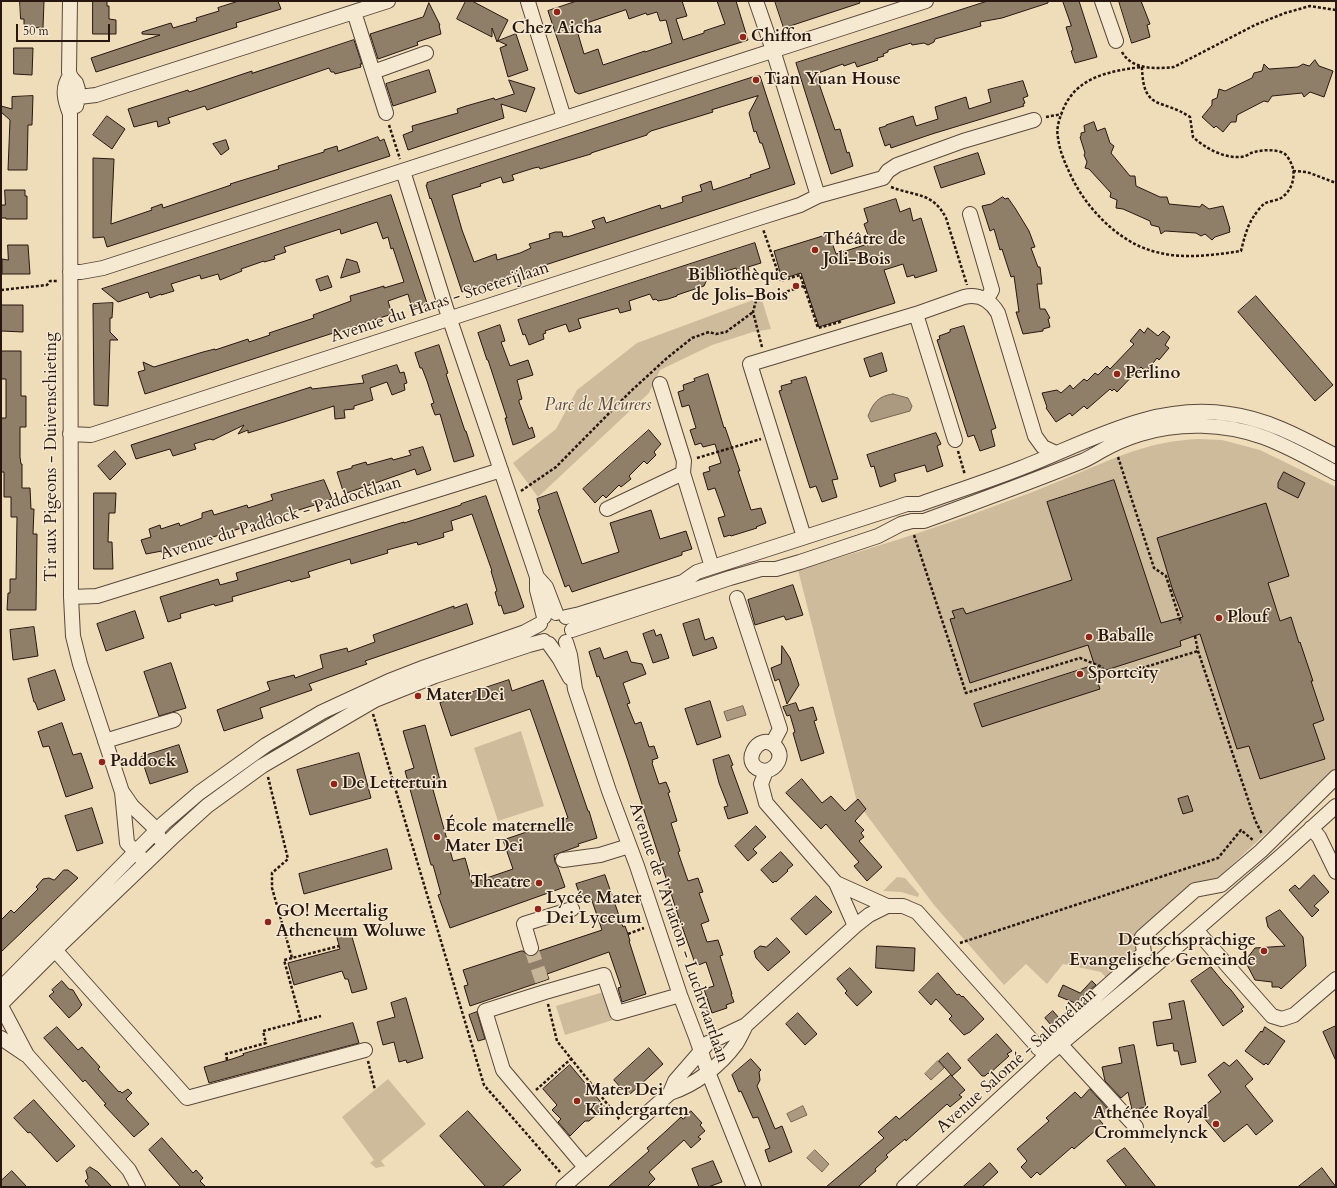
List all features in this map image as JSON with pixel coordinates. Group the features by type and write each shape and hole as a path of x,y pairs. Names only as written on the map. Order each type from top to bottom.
{"street":[{"name":"Tir aux Pigeons - Duivenschieting","path":"70,1 70,76 66,81 64,98 70,114 70,597 72,636 122,792 126,843 146,863"},
{"path":"79,97 96,95 388,1"},
{"path":"528,1 564,118"},
{"path":"756,1 773,50 818,196"},
{"path":"70,272 81,272 103,268 402,165 564,118 926,1"},
{"path":"1102,1 1116,41"},
{"path":"354,12 386,113"},
{"path":"373,72 426,53"},
{"name":"Tir aux Pigeons - Duivenschieting","path":"70,76 76,83 79,97 77,105 70,114"},
{"path":"882,178 888,171 897,165 963,141 1034,120"},
{"path":"402,165 537,577 546,587 551,618"},
{"name":"Avenue du Haras - Stoeterijlaan","path":"70,434 91,435 800,205 818,196 882,178"},
{"path":"970,214 992,290 987,299"},
{"path":"804,537 750,364 916,314 970,295 987,299 994,305 998,313 1035,436 1043,447 1056,453"},
{"path":"916,314 955,440"},
{"path":"660,384 684,461 683,473 712,567"},
{"path":"1,988 136,853 157,830 205,789 266,745 322,712 389,681 525,632 551,618 580,614 683,582 697,572 804,537 907,504 920,504 1021,468 1123,425 1168,414 1200,412 1230,414 1284,429 1336,456"},
{"path":"26,1055 1,1005 55,950 207,806 262,766 370,703 435,676 529,645 547,643 558,645 569,636 730,578 761,569 776,569 800,562 878,536 901,524 912,521 924,521 1087,460 1102,450 1152,431 1180,427 1211,426 1236,430 1262,437 1292,450 1336,473"},
{"name":"Avenue du Paddock - Paddocklaan","path":"70,597 96,596 501,470"},
{"path":"607,509 683,473"},
{"path":"737,598 780,730 772,744"},
{"path":"551,618 571,625 569,636"},
{"path":"547,643 540,636 539,630 551,618"},
{"name":"Avenue de l'Aviation - Luchtvaartlaan","path":"569,636 570,655 576,690 680,995 708,1072 754,1187"},
{"name":"Avenue de l'Aviation - Luchtvaartlaan","path":"547,643 559,658 576,690"},
{"path":"105,741 174,720"},
{"path":"763,743 772,744 779,752 779,762 773,768 766,771 758,769 753,763 751,756 756,746 763,743"},
{"path":"766,771 761,784 766,803 836,883 855,926"},
{"path":"836,883 887,906 903,906 917,912 1042,1052 1144,953 1142,938 1195,890 1221,885 1263,842 1336,777"},
{"name":"Tir aux Pigeons - Duivenschieting","path":"122,792 132,806 157,830"},
{"name":"Avenue Salomé - Salomélaan","path":"904,1187 1042,1052 1060,1044 1196,930 1336,806"},
{"path":"1311,828 1319,837 1336,872"},
{"path":"157,830 161,848"},
{"path":"563,860 600,855 629,846"},
{"path":"565,1184 625,1134 670,1093 675,1081 708,1043 746,1024 868,915 887,906"},
{"path":"532,948 524,924 572,909"},
{"path":"1196,930 1272,1016 1277,1018 1282,1019 1294,1016 1336,979"},
{"path":"55,950 187,1098 365,1050"},
{"path":"585,1167 503,1070 485,1011 543,987 604,975 617,1013 680,995"},
{"path":"670,1093 681,1090 716,1065 736,1044 746,1024"},
{"path":"1,1038 26,1055 129,1170 138,1187"},
{"path":"1060,1044 1136,1127"}],"path":[{"path":"1142,67 1142,81 1145,90 1154,102 1169,108 1180,110 1190,117 1193,137 1203,146 1216,152 1241,158 1254,152 1268,149 1283,152 1289,159 1293,168 1294,180 1289,190 1281,198 1264,204 1253,217 1241,250 1204,256 1183,256 1161,253 1139,246 1120,235 1094,210 1077,187 1061,153 1057,137 1058,124 1066,103 1073,93 1098,75 1118,70 1142,67 1159,69 1174,67 1255,25 1285,13 1310,6 1336,10"},
{"path":"1116,41 1126,59 1142,67"},
{"path":"386,113 402,165"},
{"path":"1293,171 1307,172 1336,183"},
{"path":"882,178 891,188 919,194 932,200 941,208 946,218 970,295"},
{"path":"759,218 781,281 800,275 818,328 840,322 844,335"},
{"path":"1,290 47,286 50,281 58,281"},
{"path":"766,359 753,312 756,301 804,286"},
{"path":"511,498 556,467 631,391 667,358 692,338 709,332 716,334 726,332 753,312"},
{"path":"698,458 772,436"},
{"path":"955,440 969,487"},
{"path":"1114,445 1154,568 1166,576 1181,623"},
{"path":"914,535 966,693 1080,658 1102,667 1106,675 1119,675 1198,651"},
{"path":"1195,636 1198,651 1263,842"},
{"path":"370,703 484,1085 565,1184"},
{"path":"262,766 268,777 288,859 272,873 272,888 292,958"},
{"path":"951,950 962,941 1218,858 1240,830 1263,842"},
{"path":"301,1021 284,960 339,946"},
{"path":"543,987 557,1041 621,1121 617,1125"},
{"path":"228,1060 226,1054 266,1043 263,1031 321,1016"},
{"path":"365,1050 375,1090"},
{"path":"526,1098 572,1058"}],"green space":[{"name":"Parc de Meurers","path":"761,297 771,329 753,332 712,345 660,370 649,393 538,497 513,463 556,429 577,390 637,343"},
{"name":"Sportcity","path":"1198,439 1222,440 1260,450 1336,487 1336,777 1263,836 1108,980 1101,972 1063,964 1047,984 1026,964 1004,985 934,905 857,802 798,570 948,523 1055,483 1134,451 1164,443"},
{"path":"521,731 544,806 498,821 474,748"},
{"path":"897,877 905,878 919,894 918,897 901,892 883,891"},
{"path":"607,991 616,1019 565,1035 556,1006"},
{"path":"388,1079 426,1124 381,1161 385,1166 376,1168 370,1163 374,1160 342,1117"}],"shaded area":[{"path":"893,394 908,398 912,406 910,411 871,422 868,416 874,404 883,396"},
{"path":"743,706 746,715 727,721 724,712"},
{"path":"938,1061 944,1068 931,1080 925,1074"},
{"path":"803,1106 807,1115 791,1122 787,1114"},
{"path":"815,1150 829,1164 822,1172 807,1158"}],"building":[{"path":"20,1 44,1 43,28 24,27 24,19 21,19"},
{"path":"93,1 107,1 107,6 109,6 109,19 116,20 116,34 93,34"},
{"path":"239,1 278,1 281,9 236,23 237,27 96,72 91,58 160,35 142,34 142,32 171,23 173,28 197,21 196,18 219,11 218,8"},
{"path":"466,1 472,1 508,20 497,42 492,28 492,37 457,19"},
{"path":"577,1 682,1 687,16 676,19 683,40 725,24 717,1 736,1 748,40 579,94 575,92 548,11","holes":["626,10 629,19 646,13 647,15 657,12 660,21 666,20 672,43 603,65 598,49 584,54 576,27"]},
{"path":"775,1 859,1 860,3 784,28"},
{"path":"988,1 1048,1 1048,3 1002,18 980,22 981,26 935,39 934,42 928,45 924,43 912,45 911,43 888,50 888,52 883,54 884,56 877,58 878,60 857,67 855,62 844,66 843,64 816,75 835,130 840,129 847,153 849,152 853,166 831,174 796,63"},
{"path":"1063,1 1079,1 1097,57 1075,63 1071,51 1073,50 1066,27 1071,26"},
{"path":"1119,1 1141,1 1150,24 1147,25 1150,37 1132,43"},
{"path":"429,3 440,25 441,34 417,42 418,45 378,59 370,34 423,17"},
{"path":"516,34 528,70 508,77 500,48 507,45 498,41"},
{"path":"354,40 362,64 360,64 361,67 335,74 334,72 331,72 329,68 207,110 205,106 168,118 170,123 158,127 157,121 134,127 128,109 188,90 189,92 252,71 252,73"},
{"path":"14,48 33,48 32,75 14,74"},
{"path":"1315,60 1319,66 1333,71 1324,97 1310,92 1304,97 1302,93 1272,96 1268,102 1264,101 1237,115 1236,122 1231,122 1223,132 1216,126 1214,128 1202,117 1212,105 1212,100 1217,98 1219,89 1225,91 1252,78 1254,73 1262,71 1264,64 1269,69 1298,67 1303,64 1309,66"},
{"path":"429,70 436,92 393,106 386,84"},
{"path":"756,76 760,76 795,184 462,292 431,198 430,199 426,185 427,183","holes":["758,96 749,113 754,132 756,131 760,143 762,143 770,168 750,175 751,177 713,190 711,181 700,185 702,191 682,197 683,202 661,209 660,205 606,223 604,217 592,221 595,228 567,237 563,237 562,232 555,232 549,234 550,238 529,244 531,248 520,253 497,260 496,254 474,262 462,230 452,195 481,186 480,184 501,177 503,183 514,180 512,175 534,168 539,167 540,169 591,154 647,135 651,131 713,112 712,110"]},
{"path":"509,80 535,88 526,112 501,104 504,118 408,150 403,135 413,131 412,126 458,113 457,109 466,106 494,98 495,100 514,94"},
{"path":"1023,81 1028,96 1023,98 1025,103 1023,104 1024,106 891,148 890,144 885,146 879,128 913,116 916,126 938,119 935,107 966,97 969,109 991,102 988,90"},
{"path":"33,96 32,125 28,125 27,170 8,170 10,120 1,112 1,106 12,109 12,97"},
{"path":"107,116 125,129 112,149 93,135"},
{"path":"1094,122 1097,131 1105,128 1110,143 1114,146 1111,153 1130,176 1135,176 1136,186 1160,197 1167,197 1169,204 1200,207 1202,204 1209,209 1223,206 1230,232 1215,237 1212,240 1205,234 1201,236 1196,233 1165,231 1161,234 1159,227 1151,225 1150,221 1123,209 1116,208 1117,200 1110,197 1111,193 1089,169 1085,168 1087,162 1080,137 1081,133 1085,132 1084,126"},
{"path":"378,137 380,141 384,139 390,156 107,247 104,237 93,238 93,158 114,159 111,224 152,210 151,208 162,204 163,208 231,185 230,184 279,169 278,166 324,152 324,150 337,146 338,151"},
{"path":"226,140 229,149 221,155 213,144"},
{"path":"978,153 985,174 941,188 934,167"},
{"path":"5,190 25,190 25,196 27,196 27,219 1,218 1,205 5,205"},
{"path":"391,195 427,303 412,308 408,294 388,301 392,314 145,394 138,372 145,370 143,362 154,367 248,339 249,342 270,335 269,333 314,318 313,315 351,301 350,296 404,282 393,248 391,249 388,237 383,239 377,222 341,234 340,229 284,247 286,252 274,256 275,259 241,269 242,271 220,280 218,274 201,279 200,275 171,284 174,291 150,298 148,292 118,302 102,289"},
{"path":"1003,197 1005,199 1008,198 1015,208 1029,231 1035,247 1031,248 1038,267 1040,267 1042,284 1037,284 1040,309 1045,309 1050,318 1048,319 1050,327 1043,329 1043,331 1023,334 1016,312 1019,312 1014,276 1011,277 1002,249 1000,250 994,229 990,231 982,206 991,204"},
{"path":"896,199 900,212 910,208 913,221 921,218 937,271 915,278 914,275 907,277 903,264 884,270 895,303 819,327 801,273 782,279 774,251 829,234 836,254 871,243 864,224 868,222 864,209"},
{"path":"755,243 761,263 748,267 749,271 738,274 736,268 708,277 704,286 668,299 658,301 656,299 653,300 650,294 629,301 631,310 620,313 618,308 578,319 581,328 569,332 566,324 545,331 546,333 543,334 544,339 529,345 525,334 523,335 518,320"},
{"path":"8,245 28,245 30,274 2,274 2,259 8,260"},
{"path":"347,259 357,262 360,272 341,278"},
{"path":"328,276 332,287 320,291 316,280"},
{"path":"1256,296 1333,385 1315,401 1238,312"},
{"path":"113,303 112,318 110,318 110,332 118,340 110,340 108,406 94,405 93,304"},
{"path":"1,305 23,305 23,332 1,331"},
{"path":"500,325 505,341 501,342 510,366 528,360 533,375 517,380 522,399 519,400 519,402 529,429 532,427 535,437 513,445 505,418 507,418 478,333"},
{"path":"964,326 996,428 991,430 995,446 980,451 974,435 968,437 937,340 940,339 939,336 950,332 950,330"},
{"name":"Perlino","path":"1148,328 1158,336 1163,331 1170,337 1165,345 1169,348 1159,360 1157,358 1146,372 1141,367 1117,392 1114,389 1112,391 1110,389 1087,409 1084,406 1072,416 1070,413 1056,422 1046,408 1047,407 1042,393 1057,390 1061,393 1070,385 1073,389 1084,379 1087,381 1095,373 1098,375 1107,366 1110,369 1134,344 1130,341 1140,329 1144,333"},
{"path":"439,345 448,373 446,374 474,456 454,462 440,414 435,415 431,404 434,403 427,381 422,368 420,368 415,353"},
{"path":"1,351 21,351 21,396 26,396 26,427 20,427 20,457 22,464 22,488 30,488 31,509 34,509 33,534 37,534 36,610 7,610 8,593 10,593 10,579 16,579 17,517 11,517 11,497 4,497 4,472 1,472 1,418 6,418 6,379 1,379"},
{"path":"882,353 887,371 870,377 864,359"},
{"path":"397,365 400,373 404,372 407,383 404,384 405,390 392,395 387,382 370,388 373,400 354,406 354,409 344,410 345,418 335,419 334,406 248,433 248,430 238,434 244,425 213,440 210,439 194,444 196,449 173,456 170,449 136,459 131,445 311,387 312,389 364,383 362,376"},
{"path":"708,374 724,428 725,427 740,471 738,471 751,510 761,508 766,523 756,527 757,528 724,537 718,518 725,516 715,488 708,490 703,473 710,471 709,467 721,463 715,444 703,447 701,443 695,445 690,430 696,428 689,405 682,407 678,392 684,390 683,385"},
{"path":"806,377 838,479 832,480 837,497 822,502 816,486 810,488 779,391 782,390 781,386 792,383 791,381"},
{"path":"649,430 661,444 654,452 656,455 647,464 644,461 629,476 631,479 621,487 619,485 606,498 603,495 595,503 583,489"},
{"path":"936,433 941,444 937,446 943,466 927,472 925,465 894,474 896,481 880,487 874,466 871,467 867,455"},
{"path":"423,447 431,470 417,475 415,469 344,494 337,472 366,462 367,465 392,458 393,460 411,455 409,451"},
{"path":"115,451 126,464 110,480 98,466"},
{"path":"1284,472 1305,483 1298,498 1278,488 1278,483"},
{"path":"324,480 332,499 162,553 162,551 146,554 141,540 151,537 149,529 160,525 161,529 179,523 180,526 202,518 202,513 212,510 214,515 247,505 248,508 273,500 271,495"},
{"path":"1114,480 1161,623 1183,617 1173,591 1157,538 1266,503 1289,576 1268,583 1280,621 1291,617 1313,681 1311,681 1324,720 1313,724 1325,759 1260,779 1249,746 1237,749 1200,634 1180,641 1181,646 1097,673 1088,645 970,683 950,619 955,618 952,611 963,608 966,614 1072,580 1047,502"},
{"path":"557,492 582,564 619,552 610,523 651,510 660,539 686,531 692,549 682,552 682,555 572,592 569,585 565,587 538,510 540,509 537,499"},
{"path":"94,493 116,493 115,513 109,513 108,542 112,542 113,569 94,569"},
{"path":"486,496 524,607 516,611 504,614 501,605 499,606 492,571 472,514 451,521 453,530 443,533 444,537 418,545 417,542 387,550 388,553 351,564 350,559 308,572 310,577 291,582 290,580 232,597 233,601 215,606 214,604 180,614 181,618 168,622 160,597 218,579 220,585 238,580 236,573 404,523"},
{"path":"793,585 803,615 786,620 784,616 755,625 748,600"},
{"path":"467,604 473,624 365,661 367,664 309,684 312,690 260,708 263,718 224,731 217,710 270,690 267,682 294,675 295,678 323,668 320,655 347,648 348,652 375,642 373,635 454,606 454,608"},
{"path":"135,611 144,638 106,651 97,624"},
{"path":"699,619 705,640 713,637 717,648 693,656 683,624"},
{"path":"34,627 38,656 13,660 10,630"},
{"path":"654,630 656,636 661,634 669,658 653,663 643,634"},
{"path":"782,646 790,658 799,685 787,704 779,679 775,681 771,668 781,664"},
{"path":"600,648 604,659 627,651 631,662 642,664 646,674 623,683 630,703 627,704 635,724 641,722 649,747 654,746 658,758 652,760 652,763 659,784 666,782 670,792 668,793 677,821 671,823 680,851 678,852 688,881 698,878 703,892 699,893 709,921 701,924 707,942 718,940 723,955 720,956 734,1002 726,1005 727,1008 712,1013 704,989 714,986 706,962 696,966 628,761 599,676 597,677 589,652"},
{"path":"171,663 186,708 159,716 144,672"},
{"path":"1092,666 1100,689 982,727 974,704"},
{"path":"55,670 65,700 38,710 34,702 28,679"},
{"path":"509,680 512,691 543,680 597,838 578,844 579,846 554,855 555,862 565,887 450,928 438,895 441,894 433,865 431,865 405,771 414,768 403,731 425,725 441,784 432,786 453,861 465,858 472,883 513,869 503,840 568,818 530,709 451,736 440,703"},
{"path":"710,701 721,737 697,745 685,709"},
{"path":"796,703 799,711 813,707 817,720 814,721 824,753 801,761 793,733 795,732 790,715 787,716 783,707"},
{"path":"62,723 73,755 81,753 93,788 66,797 49,746 43,747 38,732"},
{"path":"179,745 188,772 150,784 141,757"},
{"name":"De Lettertuin","path":"359,753 371,798 310,815 297,770"},
{"path":"729,755 733,765 731,766 748,813 728,819 724,807 728,806 719,783 713,760"},
{"path":"802,779 822,803 831,796 845,811 858,799 866,809 855,821 864,830 861,833 864,837 859,841 882,867 867,881 854,866 859,862 826,824 821,829 786,793"},
{"path":"1188,796 1193,811 1183,814 1178,799"},
{"path":"92,808 103,843 77,851 65,816"},
{"path":"756,826 766,837 753,849 757,853 748,861 735,846"},
{"path":"387,849 392,869 304,894 299,874"},
{"path":"781,852 793,865 776,882 775,881 773,883 761,870"},
{"path":"64,870 68,870 78,878 1,952 1,920 11,910 14,913 38,889 36,887 43,879 49,878 54,880"},
{"path":"605,875 623,927 625,926 628,934 646,994 622,1002 618,988 621,987 609,952 547,974 549,979 470,1006 464,986 468,985 463,970 521,951 529,956 534,956 539,951 602,930 590,895 581,898 576,884"},
{"path":"1314,875 1329,892 1314,906 1319,910 1312,917 1289,890 1295,885 1299,889"},
{"path":"816,896 832,912 806,935 791,919"},
{"name":"Deutschsprachige Evangelische Gemeinde","path":"1280,910 1303,937 1306,966 1281,989 1279,987 1272,987 1272,982 1255,980 1245,961 1255,948 1285,946 1268,927 1266,918"},
{"path":"350,930 367,989 352,993 348,979 345,979 342,971 294,985 288,963 340,949 336,934"},
{"path":"777,938 790,952 768,971 756,958 754,951 760,946 766,947"},
{"path":"877,946 915,948 914,971 876,968"},
{"path":"1211,967 1244,1007 1241,1009 1243,1011 1223,1026 1191,981"},
{"path":"850,968 872,992 857,1006 845,993 847,991 837,979"},
{"path":"938,973 957,995 959,994 962,997 963,996 984,1019 970,1032 964,1035 949,1019 952,1016 936,999 931,1005 919,992"},
{"path":"62,981 69,989 73,990 82,1005 69,1018 49,996 54,992 52,990"},
{"path":"1092,981 1096,985 1075,1003 1058,996 1063,985 1080,993"},
{"path":"406,998 423,1058 407,1063 406,1060 399,1062 394,1042 383,1045 377,1022 395,1017 391,1003"},
{"path":"1184,1001 1196,1062 1181,1065 1178,1051 1174,1051 1173,1043 1157,1046 1153,1022 1172,1019 1169,1004"},
{"path":"1053,1011 1059,1018 1051,1025 1045,1018"},
{"path":"477,1012 485,1039 478,1041 469,1015"},
{"path":"798,1013 817,1034 805,1045 786,1024"},
{"path":"353,1023 359,1043 209,1083 204,1067 244,1055 243,1054"},
{"path":"1336,1026 1336,1061 1323,1032"},
{"path":"57,1027 78,1050 82,1047 100,1067 98,1069 119,1092 120,1091 122,1093 128,1089 132,1093 126,1099 149,1124 134,1137 104,1105 106,1104 85,1080 83,1082 44,1038"},
{"path":"1265,1027 1285,1041 1268,1065 1266,1063 1264,1065 1245,1051"},
{"path":"997,1034 1012,1051 1007,1054 1009,1056 989,1074 988,1073 985,1076 982,1076 968,1060"},
{"path":"1134,1045 1146,1107 1132,1110 1128,1092 1121,1098 1105,1081 1102,1067 1122,1063 1119,1048"},
{"path":"649,1048 663,1064 628,1096 614,1080"},
{"path":"948,1053 961,1068 952,1076 939,1061"},
{"path":"751,1059 761,1070 759,1072 760,1080 757,1086 775,1129 782,1126 792,1152 769,1162 765,1150 770,1148 758,1117 753,1118 732,1075"},
{"path":"1237,1060 1253,1079 1245,1086 1273,1121 1256,1135 1247,1124 1224,1142 1198,1111 1221,1092 1208,1075 1224,1062 1229,1066"},
{"name":"Mater Dei Kindergarten","path":"570,1065 605,1107 589,1121 585,1121 570,1136 558,1122 561,1119 552,1110 557,1105 543,1089"},
{"path":"951,1075 965,1090 959,1095 962,1097 950,1107 947,1104 906,1141 905,1139 886,1155 888,1157 875,1169 876,1171 858,1187 826,1187 884,1138 878,1132 896,1116 899,1119"},
{"path":"1090,1089 1108,1109 1098,1118 1103,1124 1074,1149 1072,1147 1040,1175 1037,1172 1031,1178 1021,1167 1027,1161 1017,1149 1049,1121 1046,1118 1075,1092 1081,1098"},
{"path":"34,1100 75,1146 57,1162 30,1132 28,1133 14,1118"},
{"path":"468,1111 521,1170 502,1187 486,1187 440,1136"},
{"path":"691,1111 702,1123 700,1125 705,1131 698,1137 701,1139 691,1148 684,1140 649,1172 655,1179 647,1187 608,1187 649,1151 647,1148 681,1117 683,1119"},
{"path":"162,1138 193,1173 196,1170 203,1178 200,1181 206,1187 181,1187 149,1150"},
{"path":"1125,1148 1156,1187 1127,1187 1107,1161"},
{"path":"713,1161 722,1182 708,1187 699,1187 692,1169"},
{"path":"990,1163 998,1172 982,1187 963,1187"},
{"path":"90,1167 98,1172 112,1187 90,1187 85,1181 88,1178 86,1171"},
{"path":"1322,1168 1336,1187 1298,1187"},
{"path":"12,1171 27,1187 1,1187 1,1181"}],"tunnel":[{"path":"531,948 542,981"}],"place":[{"name":"Chez Aicha","path":"557,12"},
{"name":"Chiffon","path":"743,37"},
{"name":"Tian Yuan House","path":"756,80"},
{"name":"Théâtre de Joli-Bois","path":"815,250"},
{"name":"Bibliothèque de Jolis-Bois","path":"796,286"},
{"name":"Perlino","path":"1117,374"},
{"name":"Plouf","path":"1219,618"},
{"name":"Baballe","path":"1089,637"},
{"name":"Sportcity","path":"1080,674"},
{"name":"Mater Dei","path":"418,696"},
{"name":"Paddock","path":"102,762"},
{"name":"De Lettertuin","path":"334,784"},
{"name":"École maternelle Mater Dei","path":"437,837"},
{"name":"Theatre","path":"539,883"},
{"name":"Lycée Mater Dei Lyceum","path":"538,909"},
{"name":"GO! Meertalig Atheneum Woluwe","path":"268,922"},
{"name":"Deutschsprachige Evangelische Gemeinde","path":"1264,951"},
{"name":"Mater Dei Kindergarten","path":"577,1101"},
{"name":"Athénée Royal Crommelynck","path":"1216,1124"}]}
